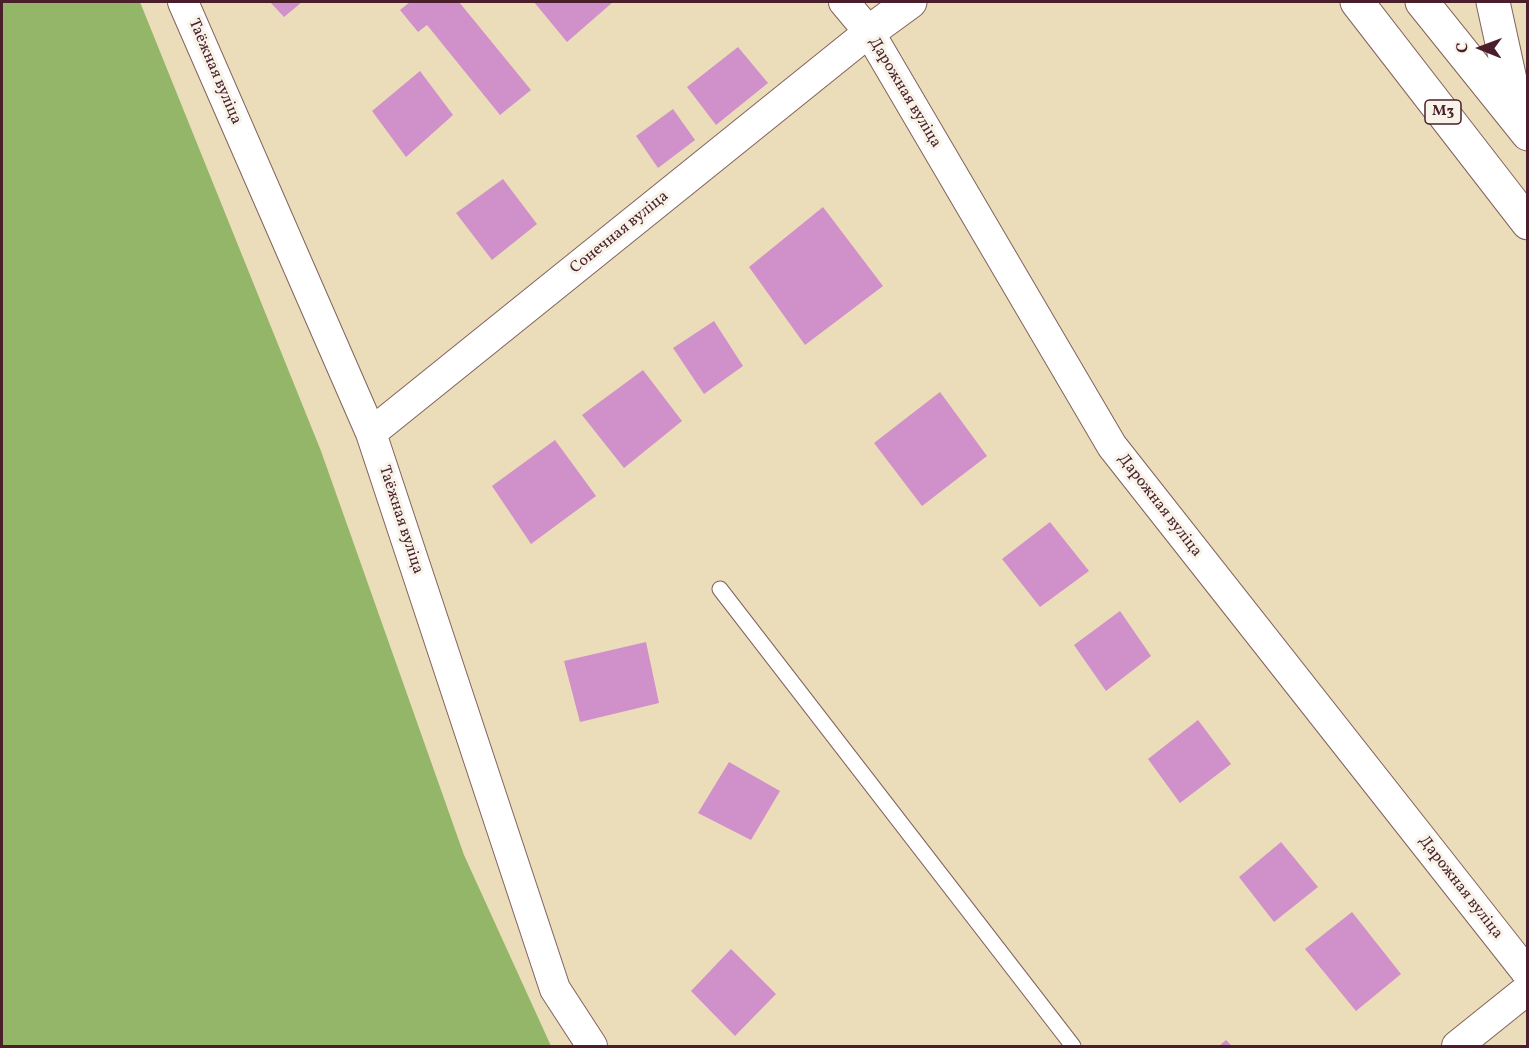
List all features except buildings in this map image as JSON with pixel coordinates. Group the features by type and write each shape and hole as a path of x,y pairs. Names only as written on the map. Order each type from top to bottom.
{"highway":[{"path":"868,32 910,2"},
{"name":"М3","path":"1357,2 1527,223"},
{"path":"1422,2 1523,129"},
{"path":"1493,2 1523,129"}],"street":[{"name":"Таёжная вуліца","path":"183,2 371,434 555,989 592,1047"},
{"name":"Дарожная вуліца","path":"844,2 868,32 1112,446 1527,974"},
{"name":"Сонечная вуліца","path":"371,434 868,32"},
{"path":"1457,1047 1527,989"}],"lane":[{"path":"720,588 1073,1047"}],"green space":[{"path":"2,2 140,2 321,451 464,855 551,1046 2,1046"}]}
